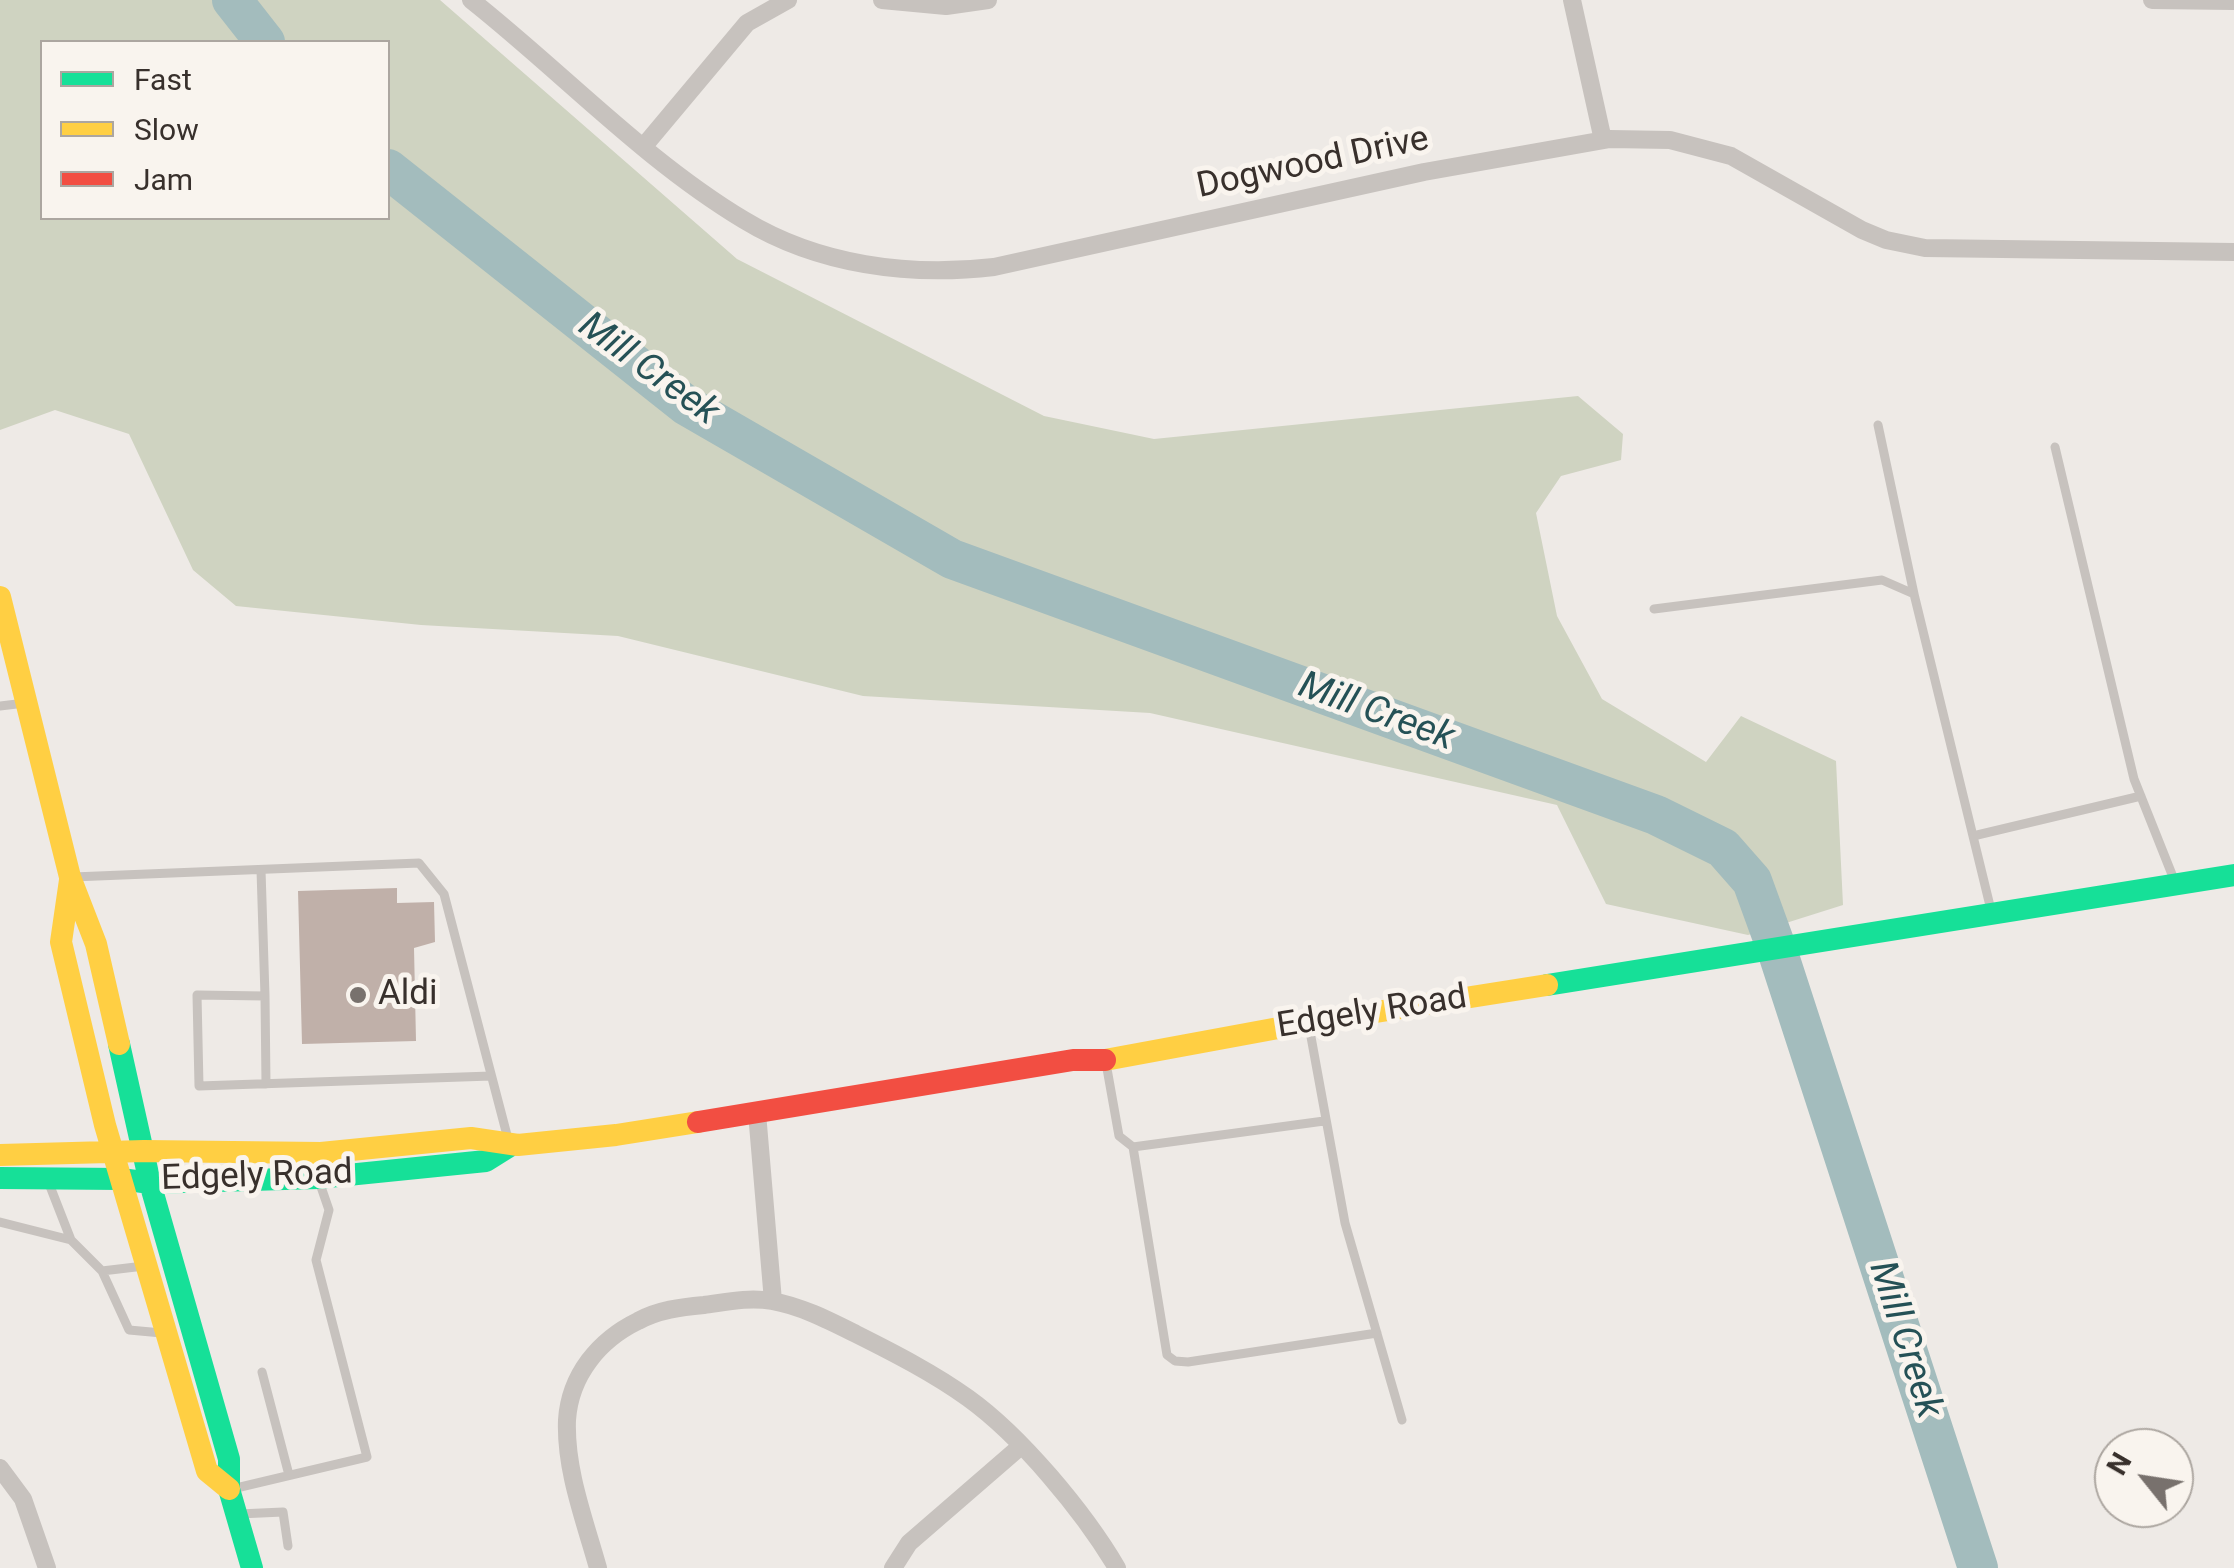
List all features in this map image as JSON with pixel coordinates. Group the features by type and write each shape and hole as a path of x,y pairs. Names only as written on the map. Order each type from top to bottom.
{"main road":[{"path":"0,597 70,877 96,944 150,1183 229,1459 229,1489 252,1568"},
{"name":"Edgely Road","path":"0,1155 321,1152 471,1138 510,1146 616,1135 1073,1060 1106,1060 1799,943 2234,876"},
{"path":"70,877 61,942 114,1152 207,1471 229,1489"},
{"name":"Edgely Road","path":"0,1178 121,1178 150,1183 318,1178 486,1162 510,1146"}],"street":[{"name":"Dogwood Drive","path":"470,0 644,146 744,220 782,239 874,266 953,272 1065,252 1424,172 1603,140 1670,140 1731,156 1862,230 1886,240 1925,248 2234,252"},
{"path":"644,146 747,23 788,0"},
{"path":"882,0 946,6 988,0"},
{"path":"1572,0 1603,140"},
{"path":"2152,0 2234,1"},
{"path":"757,1113 773,1301"},
{"path":"598,1568 568,1446 567,1417 586,1363 601,1344 651,1314 749,1299 773,1301 825,1319 949,1385 1021,1446 1098,1536 1116,1568"},
{"path":"892,1568 909,1543 1021,1446"},
{"path":"0,1468 23,1499 47,1568"}],"lane":[{"path":"1878,425 1914,594 1992,912"},
{"path":"2056,447 2141,796 2176,884"},
{"path":"1654,609 1882,580 1914,594"},
{"path":"0,706 28,702"},
{"path":"1973,836 2141,796"},
{"path":"70,877 419,863 444,894 510,1146"},
{"path":"261,870 266,1084"},
{"path":"265,996 197,995 199,1086 492,1076"},
{"path":"1309,1023 1345,1223 1402,1420"},
{"path":"1106,1060 1119,1136 1133,1147 1166,1355 1188,1362 1376,1333"},
{"path":"1133,1147 1324,1121"},
{"path":"46,1177 71,1240 102,1271 129,1330 168,1334"},
{"path":"229,1489 366,1457 316,1260 330,1210 318,1178"},
{"path":"0,1222 71,1240"},
{"path":"102,1271 148,1266"},
{"path":"262,1372 289,1475"},
{"path":"236,1514 283,1512 288,1546"}],"green space":[{"path":"0,0 440,0 737,259 1044,416 1154,439 1578,396 1623,434 1621,460 1561,476 1536,513 1557,616 1602,699 1706,762 1741,716 1836,761 1843,905 1748,935 1606,904 1557,805 1150,713 863,696 618,636 421,625 236,606 193,570 129,434 55,410 0,430"}],"building":[{"name":"Aldi","path":"397,888 397,903 434,902 435,942 414,948 416,1041 302,1044 298,891"}],"waterway":[{"name":"Mill Creek","path":"232,0 263,40"},
{"name":"Mill Creek","path":"390,171 687,406 952,559 1656,815 1723,848 1752,881 1776,947 1978,1568"}],"traffic: fast":[{"path":"1547,985 2234,875"},
{"path":"119,1044 150,1183 229,1459 229,1489 252,1568"},
{"path":"0,1178 121,1179 150,1183 318,1178 486,1161 510,1146"}],"traffic: slow":[{"path":"0,597 70,877 96,944 119,1044"},
{"path":"70,880 61,942 105,1125 207,1471 229,1489"},
{"path":"1105,1060 1547,985"},
{"path":"0,1155 144,1151 321,1153 471,1138 518,1145 698,1122"}],"traffic: jam":[{"path":"698,1122 1073,1060 1105,1060"}],"place":[{"name":"Aldi","path":"358,995"}]}
